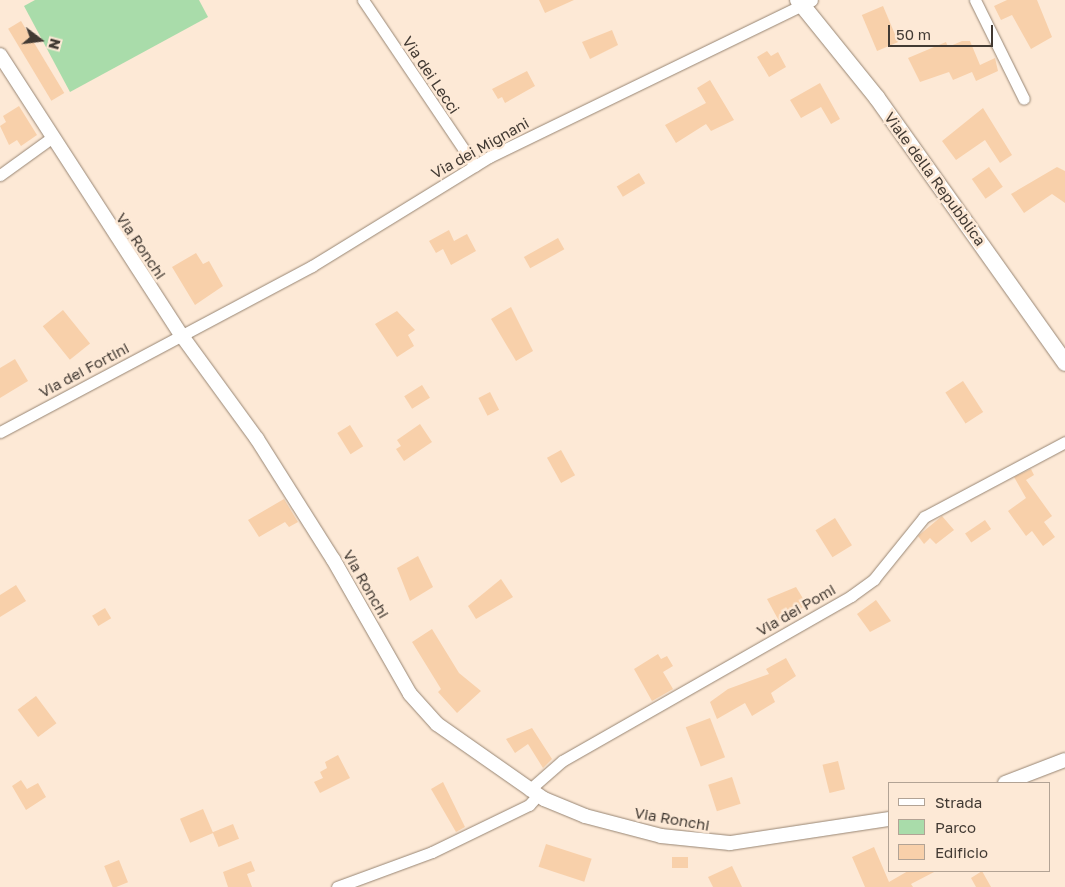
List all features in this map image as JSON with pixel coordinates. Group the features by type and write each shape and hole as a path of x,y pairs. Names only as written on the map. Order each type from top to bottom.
{"main road":[{"name":"Viale della Repubblica","path":"804,2 939,182 1065,363"}],"street":[{"name":"Via dei Lecci","path":"363,0 475,166"},
{"path":"975,0 1024,100"},
{"name":"Via dei Mignani","path":"182,336 312,266 475,166 804,2"},
{"name":"Via Ronchi","path":"0,55 50,139 182,336 257,439 333,559 410,694 437,724 533,792 585,816 696,843 730,843 888,819"},
{"path":"0,175 50,139"},
{"name":"Via dei Fortini","path":"0,432 182,336"},
{"name":"Via dei Pomi","path":"337,887 432,852 529,805 533,792 562,761 851,596 874,579 924,517 1065,442"},
{"path":"1008,782 1065,760"}],"green space":[{"path":"35,0 199,0 208,17 70,92 24,6"}],"building":[{"path":"539,0 574,0 545,13"},
{"path":"1007,0 1037,0 1052,37 1031,49 1012,15 1001,20 994,6"},
{"path":"883,6 898,42 877,51 862,15"},
{"path":"21,21 64,93 51,101 8,29"},
{"path":"612,30 618,45 590,59 582,42"},
{"path":"962,41 970,41 980,65 995,58 998,71 976,81 972,72 953,80 949,72 920,82 908,58 946,42 948,47"},
{"path":"767,51 771,56 778,52 786,67 769,77 757,57"},
{"path":"527,71 535,86 505,103 502,97 498,99 492,89"},
{"path":"710,80 734,120 711,131 706,124 676,143 665,125 706,103 697,88"},
{"path":"820,83 840,119 831,124 821,107 801,118 790,100"},
{"path":"19,106 37,135 21,146 17,140 9,145 0,126 6,122 3,116"},
{"path":"983,108 1012,155 1000,163 985,140 956,160 942,141"},
{"path":"989,167 1003,187 986,199 972,179"},
{"path":"1057,167 1065,171 1065,203 1052,194 1024,213 1011,194"},
{"path":"639,173 645,183 623,197 617,186"},
{"path":"449,230 454,241 467,234 476,251 451,265 443,249 436,253 429,241"},
{"path":"558,238 564,249 530,268 524,257"},
{"path":"196,253 203,264 209,261 223,286 195,305 172,267"},
{"path":"511,307 533,351 516,361 491,319"},
{"path":"63,310 90,343 70,360 43,326"},
{"path":"397,311 415,330 408,335 414,346 397,357 375,324"},
{"path":"15,359 28,381 0,398 0,368"},
{"path":"963,381 983,412 966,423 945,392"},
{"path":"422,385 430,398 412,409 404,396"},
{"path":"490,392 499,410 487,416 478,398"},
{"path":"420,424 432,442 404,461 396,449 401,446 397,440"},
{"path":"350,425 363,446 351,454 337,433"},
{"path":"561,450 575,475 561,483 547,458"},
{"path":"1031,469 1034,475 1026,480 1052,516 1044,522 1055,537 1043,546 1032,531 1026,536 1008,511 1026,498 1014,477"},
{"path":"284,499 298,522 289,527 285,522 259,537 248,520"},
{"path":"942,516 954,530 936,544 930,538 924,544 918,536"},
{"path":"835,518 852,545 832,557 815,530"},
{"path":"985,520 991,529 971,543 965,533"},
{"path":"418,556 433,587 410,601 397,568"},
{"path":"501,579 513,597 476,619 468,606"},
{"path":"16,585 26,601 0,617 0,595"},
{"path":"796,587 807,605 779,621 767,599"},
{"path":"876,600 891,621 870,632 857,614"},
{"path":"105,608 111,618 98,626 92,616"},
{"path":"432,629 459,673 481,691 457,713 438,692 441,689 412,642"},
{"path":"658,654 661,659 667,656 673,666 663,672 673,689 652,701 634,669"},
{"path":"786,658 796,676 771,693 775,702 752,716 745,703 717,719 710,702 728,689 769,674 766,669"},
{"path":"36,696 56,723 38,737 18,710"},
{"path":"710,718 725,757 701,767 686,727"},
{"path":"532,728 552,759 543,768 528,744 515,753 506,739"},
{"path":"338,755 350,778 320,793 314,782 323,778 320,772 327,768 325,762"},
{"path":"838,761 845,789 829,793 822,765"},
{"path":"732,777 741,804 717,811 708,785"},
{"path":"21,780 27,789 38,783 46,797 26,810 12,786"},
{"path":"443,782 465,827 456,832 431,789"},
{"path":"203,809 213,833 190,843 180,819"},
{"path":"233,824 239,839 219,847 213,832"},
{"path":"546,844 592,859 584,882 539,867"},
{"path":"874,847 889,882 906,872 934,872 911,884 913,887 865,887 852,857"},
{"path":"672,857 688,857 688,868 672,868"},
{"path":"119,860 128,882 113,887 104,866"},
{"path":"251,861 255,871 247,874 252,887 228,887 223,872"},
{"path":"732,866 742,887 713,887 708,877"},
{"path":"983,872 991,887 976,887 971,878"}]}
